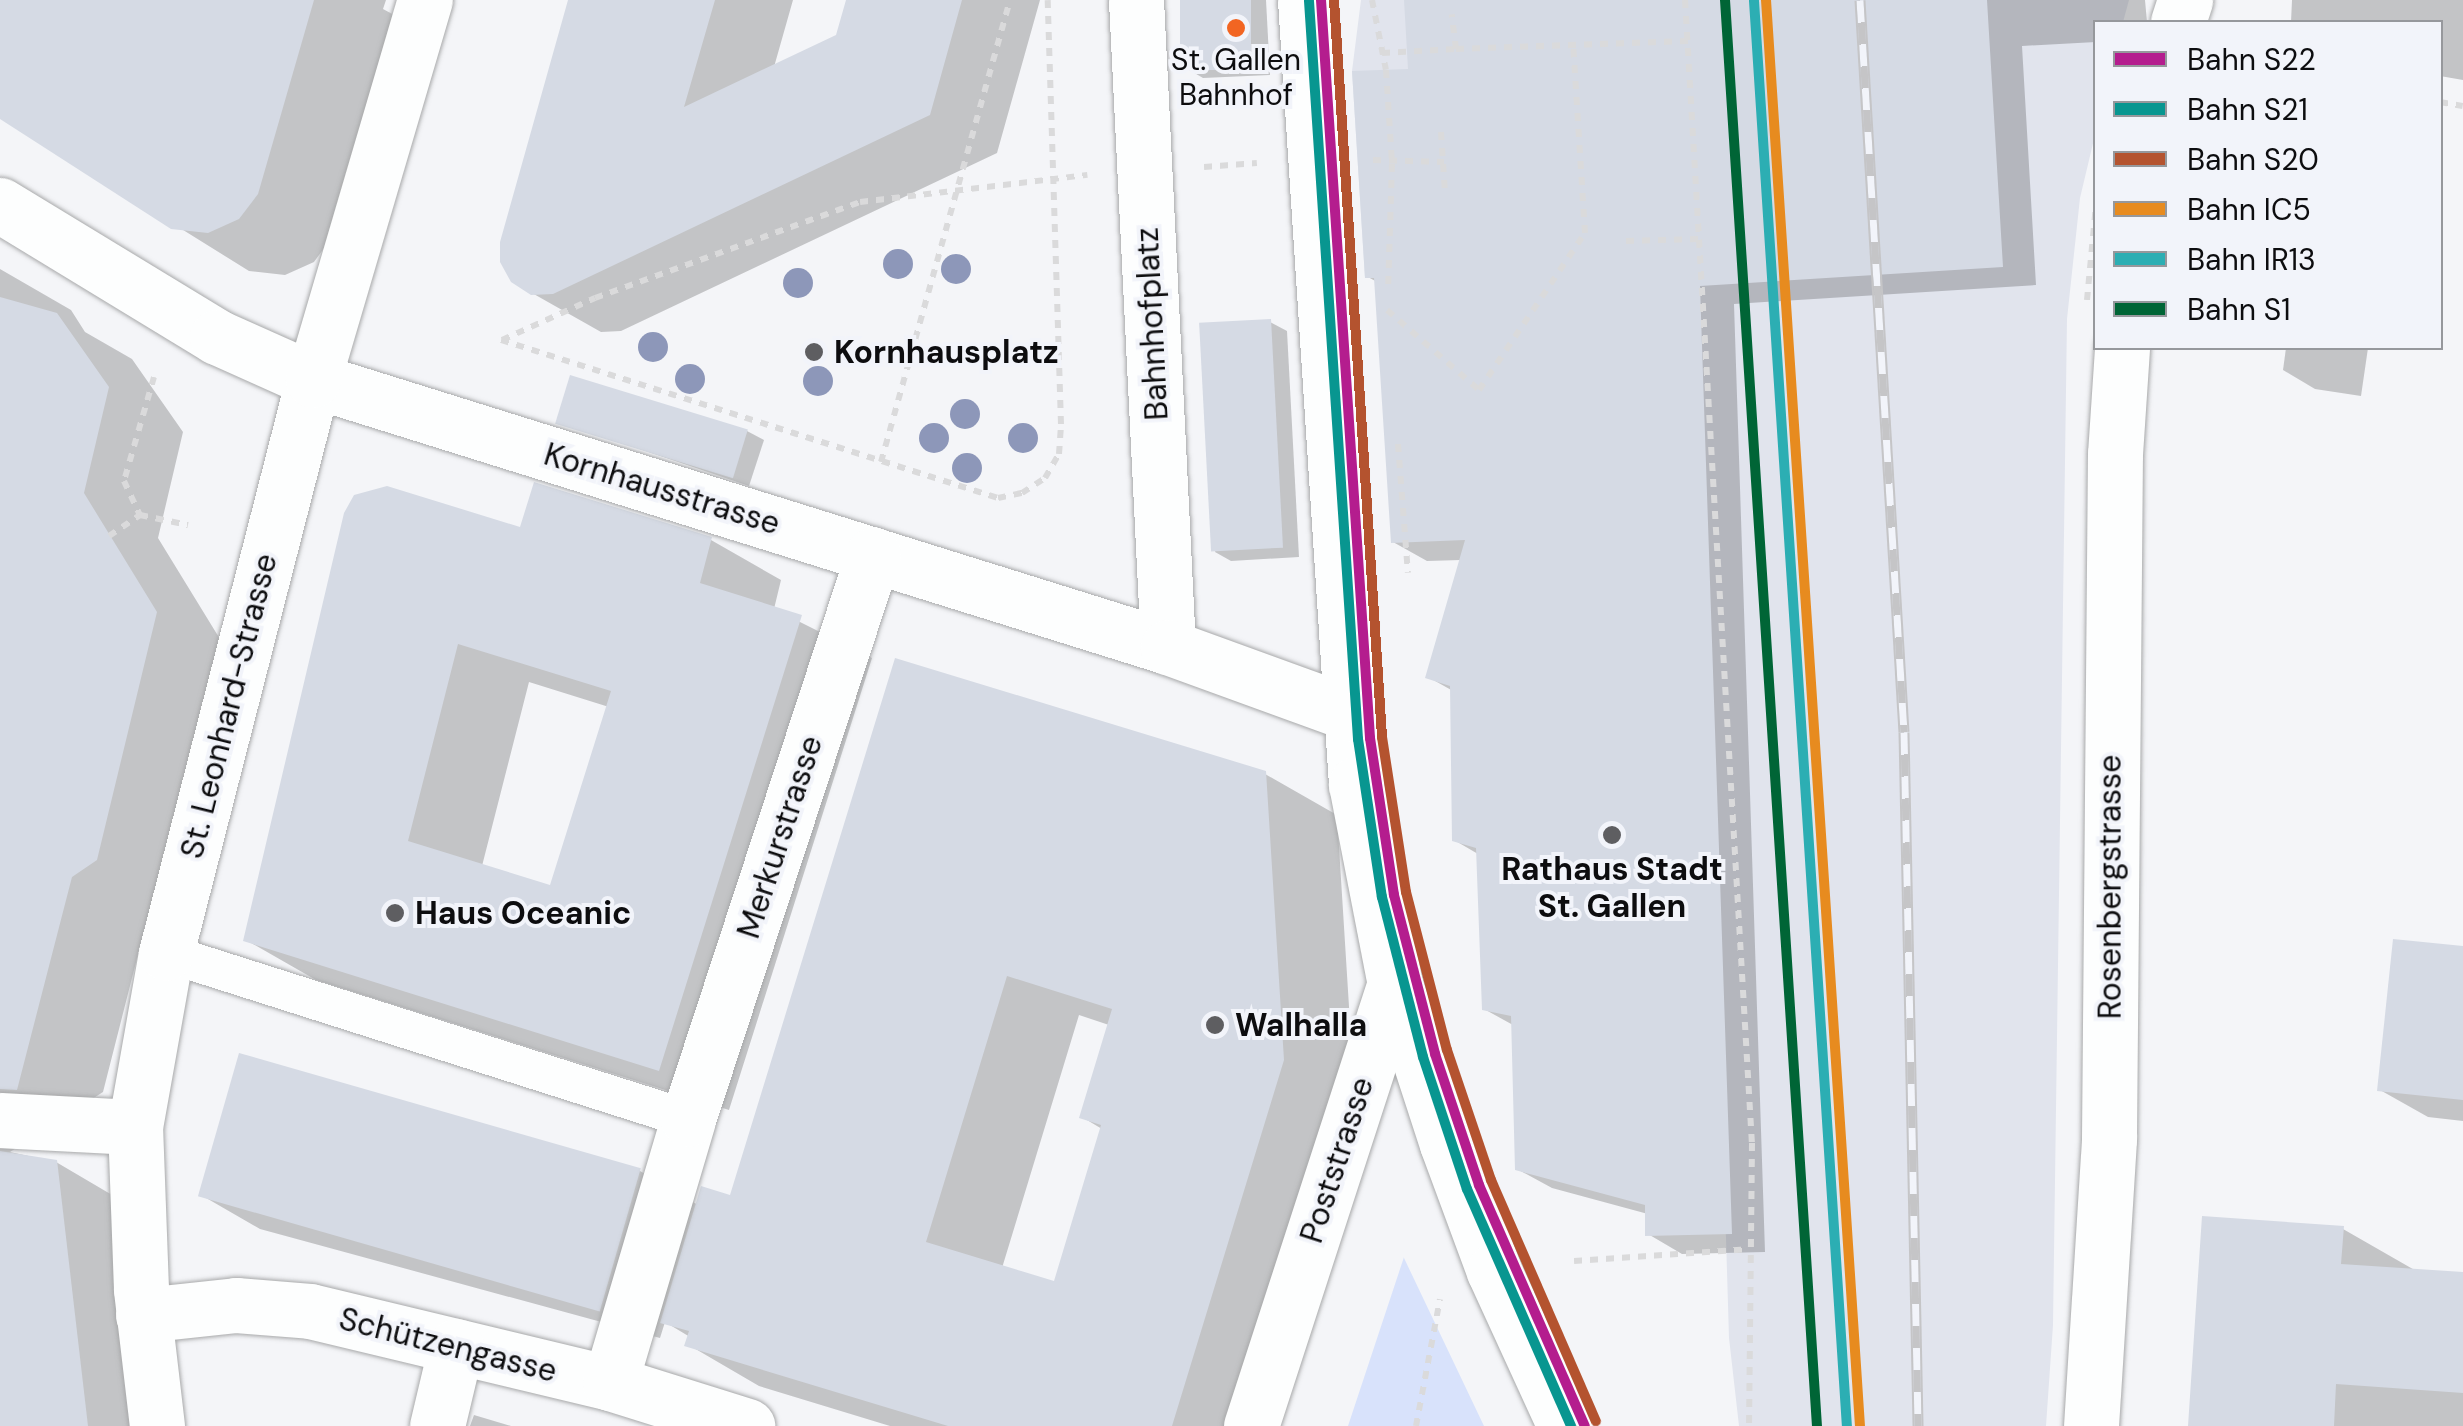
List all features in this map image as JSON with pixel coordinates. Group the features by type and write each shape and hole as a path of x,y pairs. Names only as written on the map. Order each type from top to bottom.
{"street":[{"name":"St. Leonhard-Strasse","path":"157,1426 143,1315 135,1127 166,953 313,380 425,0"},
{"name":"Bahnhofplatz","path":"1136,0 1168,647"},
{"path":"1305,0 1352,714"},
{"name":"Kornhausstrasse","path":"0,205 216,336 313,380 1168,647 1352,714"},
{"name":"Rosenbergstrasse","path":"2092,1426 2110,1139 2114,494 2122,350"},
{"name":"Merkurstrasse","path":"610,1384 688,1119 874,554"},
{"name":"Poststrasse","path":"1251,1426 1395,984 1356,784 1352,714"},
{"path":"1395,984 1494,1271 1566,1426"},
{"path":"0,1120 135,1127"},
{"name":"Schützengasse","path":"143,1315 255,1306 310,1312 610,1384 747,1426"},
{"path":"438,1426 456,1346"}],"lane":[{"path":"166,953 688,1119"}],"path":[{"path":"880,462 1010,0"},
{"path":"1048,0 1054,176 1061,424 1059,454 1045,478 998,498 501,340 595,298 860,202 957,187 1054,176 1093,174"},
{"path":"1372,0 1382,53 1392,164 1388,328"},
{"path":"1685,0 1752,1143 1749,1426"},
{"path":"1452,14 1456,49"},
{"path":"1382,53 1688,41"},
{"path":"1387,310 1479,390 1585,233 1573,44"},
{"path":"1441,132 1446,193"},
{"path":"1357,157 1392,164 1444,162"},
{"path":"1198,167 1258,163"},
{"path":"1626,241 1699,239"},
{"path":"140,514 124,481 154,377"},
{"path":"1396,422 1408,573"},
{"path":"110,536 140,514 188,524"},
{"path":"1574,1261 1748,1249"},
{"path":"1416,1426 1441,1290"}],"shaded area":[{"path":"1361,0 2129,0 2124,20 2093,20 2093,143 2080,198 2067,319 2053,1325 2046,1426 1739,1426 1729,1338 1698,303 1421,277 1365,278 1352,71"},
{"path":"1404,1258 1484,1426 1348,1426"}],"building":[{"path":"0,0 314,0 258,194 239,219 208,233 171,229 0,119"},
{"path":"568,0 715,0 684,107 836,35 846,0 962,0 930,115 553,294 531,295 511,282 500,262 500,242"},
{"path":"1180,0 1251,0 1251,70 1180,70"},
{"path":"1404,0 1987,0 2003,267 1700,286 1732,1234 1645,1236 1645,1205 1515,1170 1511,1016 1482,1010 1476,848 1452,841 1450,686 1425,678 1465,540 1391,543 1374,278 1365,278 1352,71 1408,69"},
{"path":"0,297 57,313 109,387 84,493 157,612 97,860 72,877 17,1090 0,1089"},
{"path":"1271,319 1283,548 1211,551 1199,323"},
{"path":"570,375 748,429 733,478 555,424"},
{"path":"534,482 712,537 700,583 802,615 659,1071 243,941 344,513 354,495 387,486 520,527","holes":["458,644 611,691 550,885 408,841"]},
{"path":"895,658 1266,771 1284,1060 1172,1426 948,1426 684,1346 689,1331 660,1323 701,1186 730,1195","holes":["1007,976 1112,1009 1079,1118 1101,1125 1054,1281 926,1242"]},
{"path":"2393,939 2463,946 2463,1100 2377,1091"},
{"path":"239,1053 641,1168 600,1311 198,1196"},
{"path":"0,1151 57,1160 88,1426 0,1426"},
{"path":"2202,1216 2344,1226 2341,1264 2463,1272 2463,1393 2336,1384 2334,1426 2188,1426"}],"railway":[{"path":"1860,0 1904,732 1918,1426"}],"rail line":[{"name":"S22","path":"1321,0 1370,738 1394,895 1435,1054 1479,1185 1585,1426"},
{"name":"S20","path":"1334,0 1382,737 1406,892 1447,1050 1491,1180 1596,1421"},
{"name":"S1","path":"1725,0 1817,1426"},
{"name":"IC5","path":"1766,0 1860,1426"},
{"name":"S21","path":"1309,1 1358,739 1382,897 1423,1057 1467,1189 1571,1426"},
{"name":"IR13","path":"1754,1 1847,1426"}],"place":[{"name":"St. Gallen Bahnhof","path":"1236,28"},
{"name":"Kornhausplatz","path":"814,352"},
{"name":"Rathaus Stadt St. Gallen","path":"1612,835"},
{"name":"Haus Oceanic","path":"395,913"},
{"name":"Walhalla","path":"1215,1025"}]}
